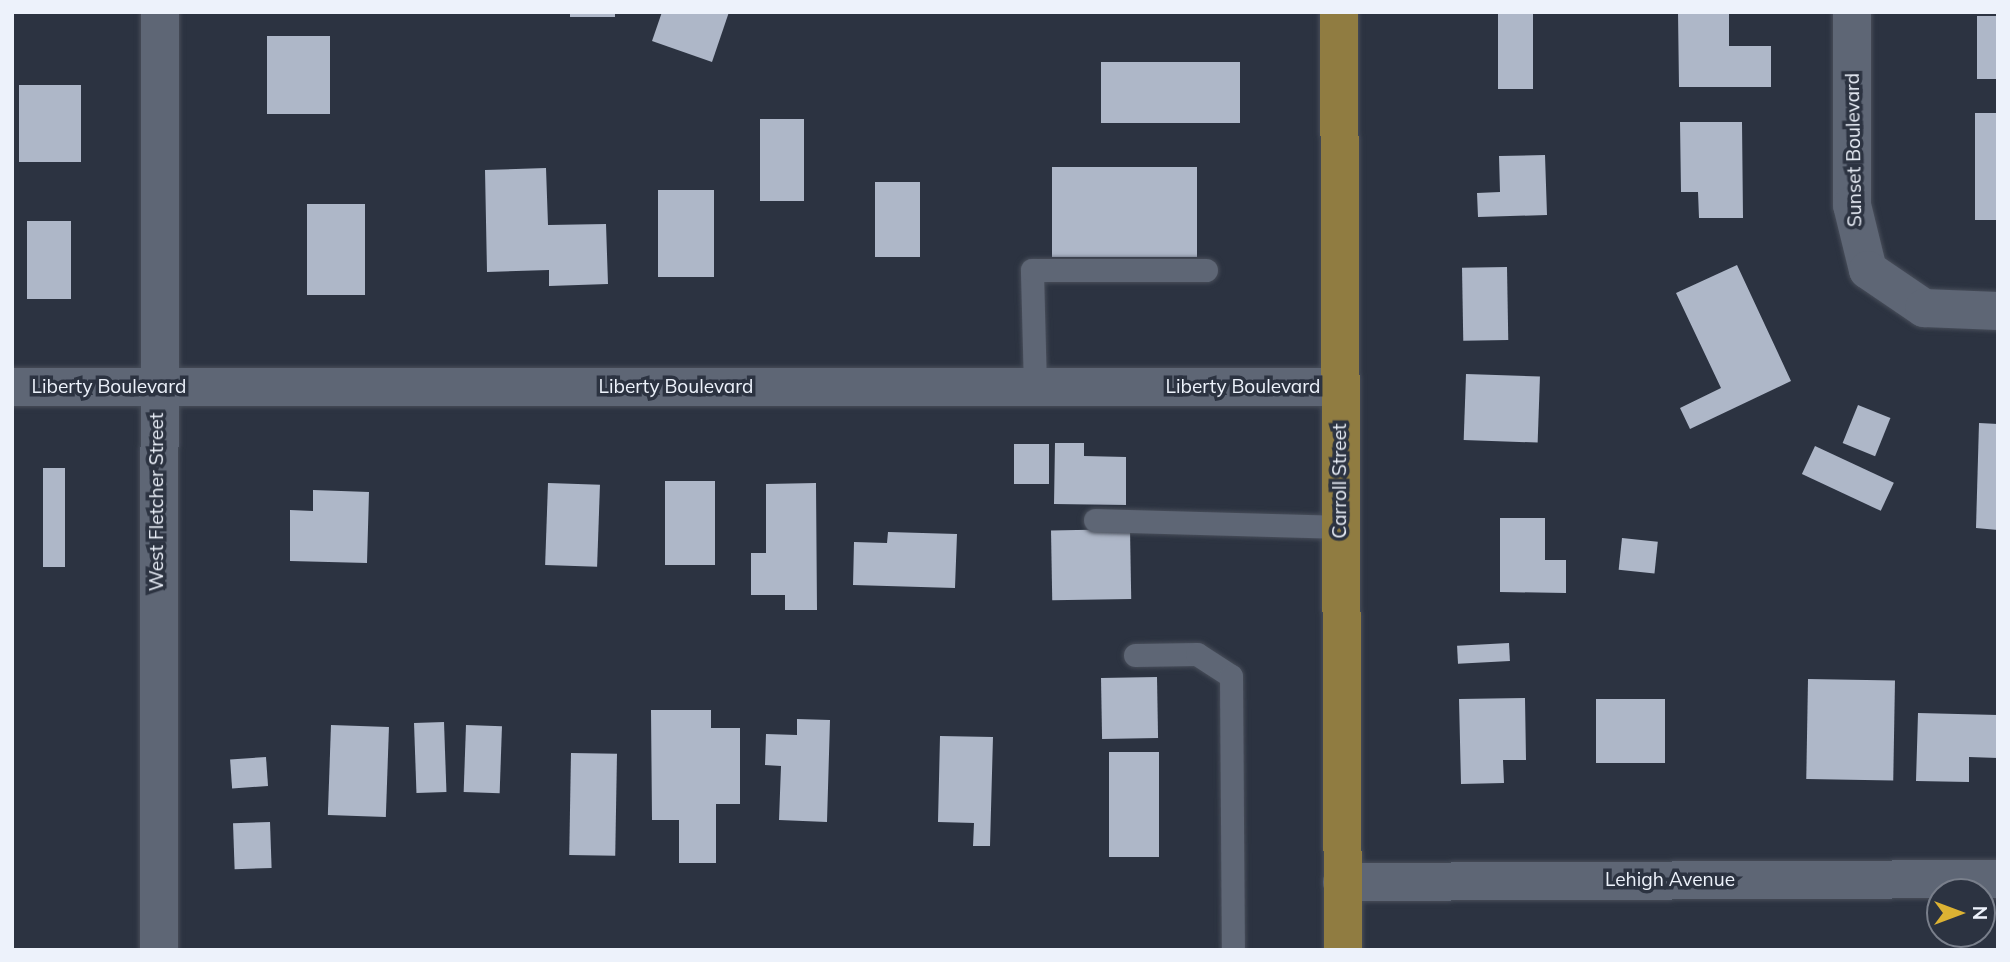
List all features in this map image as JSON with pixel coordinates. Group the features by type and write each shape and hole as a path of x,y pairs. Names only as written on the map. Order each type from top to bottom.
{"main road":[{"name":"Carroll Street","path":"1339,12 1343,950"}],"street":[{"name":"West Fletcher Street","path":"159,950 157,388 160,12"},
{"name":"Sunset Boulevard","path":"1852,12 1852,205 1868,270 1924,307 1998,311"},
{"name":"Liberty Boulevard","path":"12,387 1340,387"},
{"name":"Lehigh Avenue","path":"1342,881 1998,879"}],"lane":[{"path":"1035,387 1032,270 1206,270"},
{"path":"1095,520 1341,527"},
{"path":"1135,655 1197,654 1231,676 1233,950"}],"building":[{"path":"570,12 615,12 615,17 570,17"},
{"path":"662,12 729,12 712,62 652,41"},
{"path":"1498,12 1533,12 1533,89 1498,89"},
{"path":"1678,12 1729,12 1729,46 1771,46 1771,87 1679,87"},
{"path":"1977,16 1998,16 1998,79 1977,79"},
{"path":"267,36 330,36 330,114 267,114"},
{"path":"1101,62 1240,62 1240,123 1101,123"},
{"path":"19,85 81,85 81,162 19,162"},
{"path":"1975,113 1998,113 1998,220 1975,220"},
{"path":"760,119 804,119 804,201 760,201"},
{"path":"1680,122 1742,122 1743,218 1699,218 1698,192 1681,192"},
{"path":"1545,155 1547,215 1478,217 1477,193 1500,192 1499,156"},
{"path":"1052,167 1197,167 1197,257 1052,257"},
{"path":"546,168 548,225 606,224 608,284 549,286 549,270 487,272 485,170"},
{"path":"875,182 920,182 920,257 875,257"},
{"path":"658,190 714,190 714,277 658,277"},
{"path":"307,204 365,204 365,295 307,295"},
{"path":"27,221 71,221 71,299 27,299"},
{"path":"1737,265 1791,381 1690,429 1680,408 1721,388 1676,293"},
{"path":"1507,267 1508,340 1463,341 1462,268"},
{"path":"1466,374 1540,377 1538,443 1464,440"},
{"path":"1858,405 1890,418 1875,456 1843,443"},
{"path":"1979,423 1998,424 1998,530 1976,528"},
{"path":"1055,443 1084,443 1084,456 1126,457 1126,505 1054,504"},
{"path":"1014,444 1049,444 1049,484 1014,484"},
{"path":"1815,446 1894,483 1881,511 1802,474"},
{"path":"43,468 65,468 65,567 43,567"},
{"path":"665,481 715,481 715,565 665,565"},
{"path":"548,483 600,485 597,567 545,565"},
{"path":"816,483 817,610 785,610 785,595 751,595 751,553 766,553 766,484"},
{"path":"313,490 369,492 367,563 290,561 290,510 313,511"},
{"path":"1500,518 1545,518 1545,560 1566,560 1566,593 1500,592"},
{"path":"1130,529 1131,599 1052,600 1051,530"},
{"path":"888,532 957,534 955,588 853,585 854,542 887,543"},
{"path":"1622,538 1658,542 1654,574 1619,570"},
{"path":"1509,643 1510,661 1458,664 1457,646"},
{"path":"1157,677 1158,738 1102,739 1101,678"},
{"path":"1808,679 1895,681 1893,781 1806,779"},
{"path":"1525,698 1526,760 1503,760 1504,783 1461,784 1459,699"},
{"path":"1596,699 1665,699 1665,763 1596,763"},
{"path":"651,710 711,710 711,728 740,728 740,804 716,804 716,863 679,863 679,820 652,820"},
{"path":"1918,713 1998,715 1998,758 1969,757 1969,782 1916,781"},
{"path":"797,719 830,720 827,822 779,820 781,766 765,765 766,734 797,735"},
{"path":"444,722 446,792 416,793 414,723"},
{"path":"331,725 389,727 386,817 328,815"},
{"path":"466,725 502,726 500,793 464,792"},
{"path":"940,736 993,737 990,846 973,846 974,823 938,822"},
{"path":"1109,752 1159,752 1159,857 1109,857"},
{"path":"571,753 617,754 615,856 569,855"},
{"path":"266,757 268,786 232,788 230,760"},
{"path":"270,822 272,868 235,869 233,823"}]}
